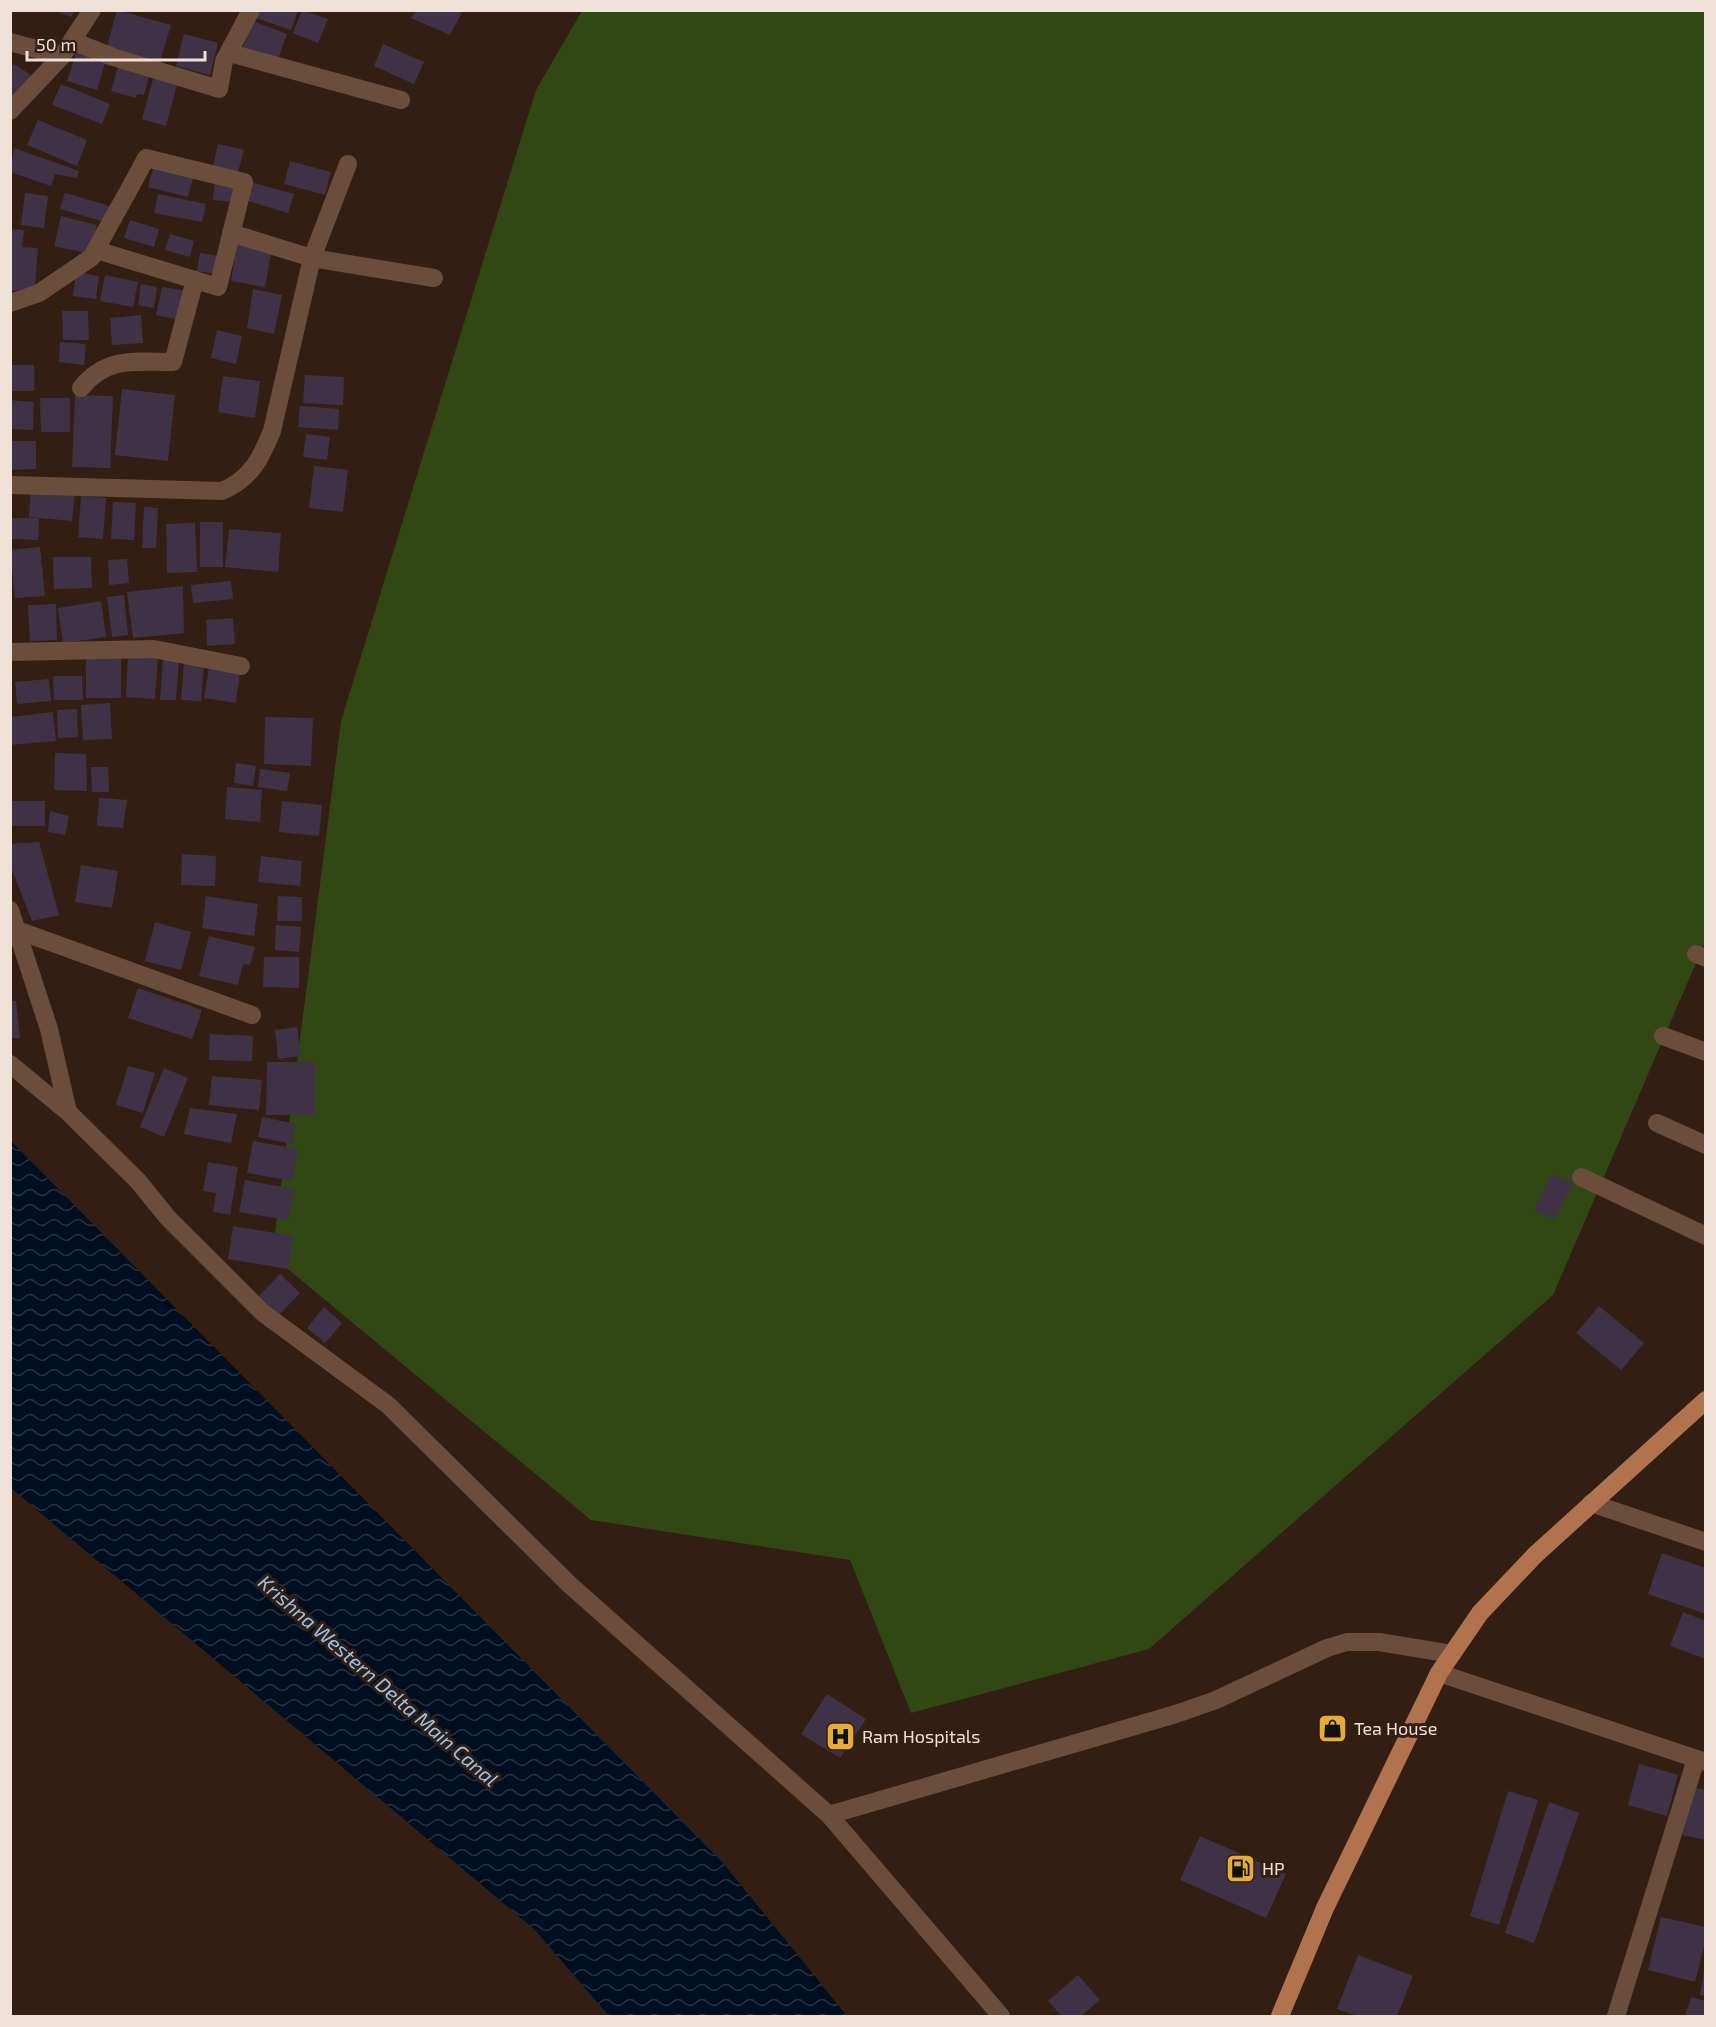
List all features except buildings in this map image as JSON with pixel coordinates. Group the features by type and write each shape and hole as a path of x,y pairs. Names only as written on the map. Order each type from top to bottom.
{"main road":[{"path":"1280,2016 1325,1908 1439,1673 1480,1613 1535,1555 1706,1400"}],"street":[{"path":"10,111 67,48 92,10"},
{"path":"10,42 67,48 113,57 219,89 224,61 230,53 247,12"},
{"path":"230,53 401,100"},
{"path":"10,303 39,293 92,257 146,158 244,182 218,287 96,250"},
{"path":"10,484 222,491 242,480 261,458 272,431 312,258 348,164"},
{"path":"231,233 312,258 434,278"},
{"path":"81,388 91,376 118,362 173,362 195,280"},
{"path":"10,652 154,649 241,666"},
{"path":"10,910 49,1029 68,1112"},
{"path":"17,930 252,1015"},
{"path":"1663,1036 1706,1052"},
{"path":"10,1064 68,1112 138,1181 168,1218 263,1313 388,1405 570,1586 829,1815 1001,2016"},
{"path":"1657,1123 1706,1145"},
{"path":"1581,1177 1706,1236"},
{"path":"1591,1503 1706,1542"},
{"path":"829,1815 1176,1714 1216,1700 1327,1648 1347,1642 1379,1642 1452,1654"},
{"path":"1439,1673 1701,1761 1616,2016"}],"green space":[{"path":"582,11 1705,11 1705,942 1553,1295 1149,1649 911,1713 850,1560 591,1520 272,1256 341,721 536,90"}],"water":[{"name":"Krishna Western Delta Main Canal","path":"10,1140 723,1863 847,2016 609,2016 534,1929 11,1488"}],"place":[{"name":"Tea House","path":"1333,1729"},
{"name":"Ram Hospitals","path":"841,1737"},
{"name":"HP","path":"1241,1869"}]}
